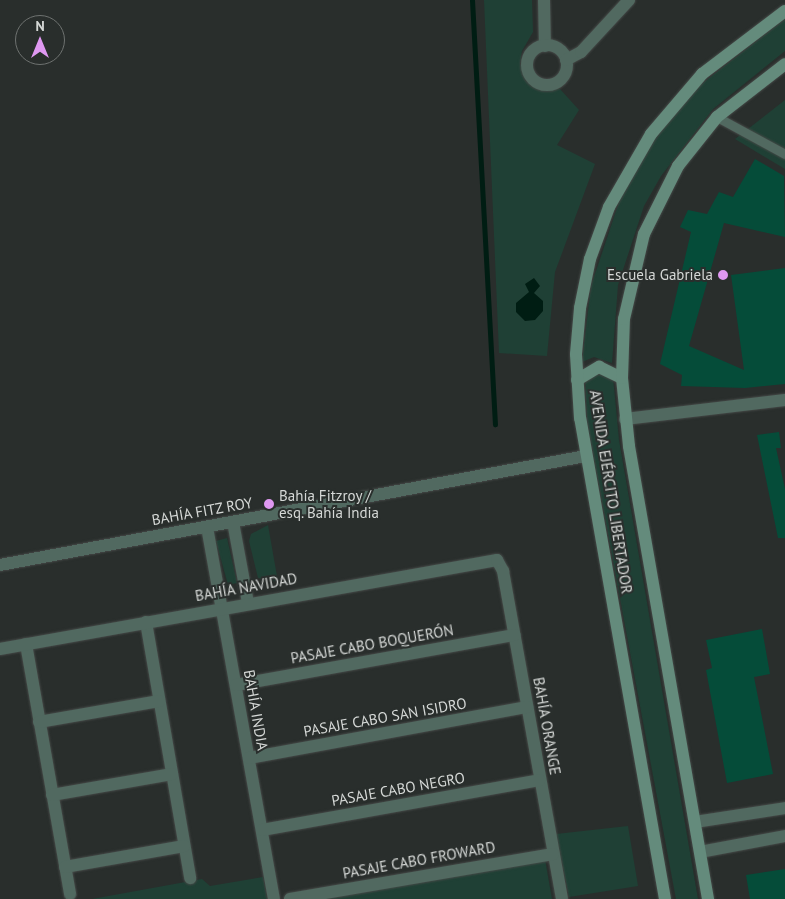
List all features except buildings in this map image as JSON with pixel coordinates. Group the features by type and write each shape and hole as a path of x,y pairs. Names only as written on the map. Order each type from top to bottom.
{"main road":[{"name":"AVENIDA EJÉRCITO LIBERTADOR","path":"665,899 586,456 577,380 584,285 599,233 621,182 651,134 685,92 721,58 785,11"},
{"name":"AVENIDA EJÉRCITO LIBERTADOR","path":"708,899 626,419 622,378 628,289 644,234 678,166 718,117 785,64"},
{"path":"577,380 599,367 622,378"}],"street":[{"path":"544,0 545,46"},
{"path":"566,60 558,49 545,46 532,52 527,66 539,84 560,81 566,60 581,52 629,0"},
{"path":"626,419 785,400"},
{"name":"BAHÍA FITZ ROY","path":"0,565 586,456"},
{"path":"234,522 248,603"},
{"name":"BAHÍA INDIA","path":"207,527 274,899"},
{"name":"BAHÍA NAVIDAD","path":"0,649 248,603 497,560"},
{"name":"BAHÍA ORANGE","path":"497,560 502,567 562,899"},
{"path":"146,622 190,878"},
{"name":"PASAJE CABO BOQUERÓN","path":"236,685 515,635"},
{"path":"26,644 70,894"},
{"path":"39,722 159,701"},
{"name":"PASAJE CABO SAN ISIDRO","path":"248,758 527,707"},
{"path":"52,795 172,774"},
{"name":"PASAJE CABO NEGRO","path":"262,830 540,780"},
{"path":"694,822 785,808"},
{"path":"700,852 785,836"},
{"path":"65,867 184,846"},
{"name":"PASAJE CABO FROWARD","path":"290,899 553,854"}],"lane":[{"path":"718,117 785,154"}],"shaded area":[{"path":"484,0 532,0 533,32 522,51 520,64 534,85 560,89 579,110 557,145 595,164 555,272 547,356 499,353"},
{"path":"785,19 785,51 713,109 661,176 644,206 618,285 612,363 594,357 582,362 591,286 622,193 655,139 695,89"},
{"path":"785,100 785,169 735,139"},
{"path":"534,278 540,286 534,293 543,301 543,311 535,320 525,321 516,312 516,303 529,292 525,284"},
{"path":"594,371 613,377 619,440 698,899 676,899 587,421 585,376"},
{"path":"268,525 278,582 258,578 249,541 251,534"},
{"path":"227,538 237,583 228,585 216,541"},
{"path":"628,826 638,886 569,897 556,834"},
{"path":"545,859 552,899 316,899"},
{"path":"263,877 267,899 92,899 202,879 210,886"}],"waterway":[{"path":"472,0 495,424"}],"place":[{"name":"Escuela Gabriela","path":"723,275"},
{"name":"Bahía Fitzroy / esq. Bahía India","path":"269,504"}]}
